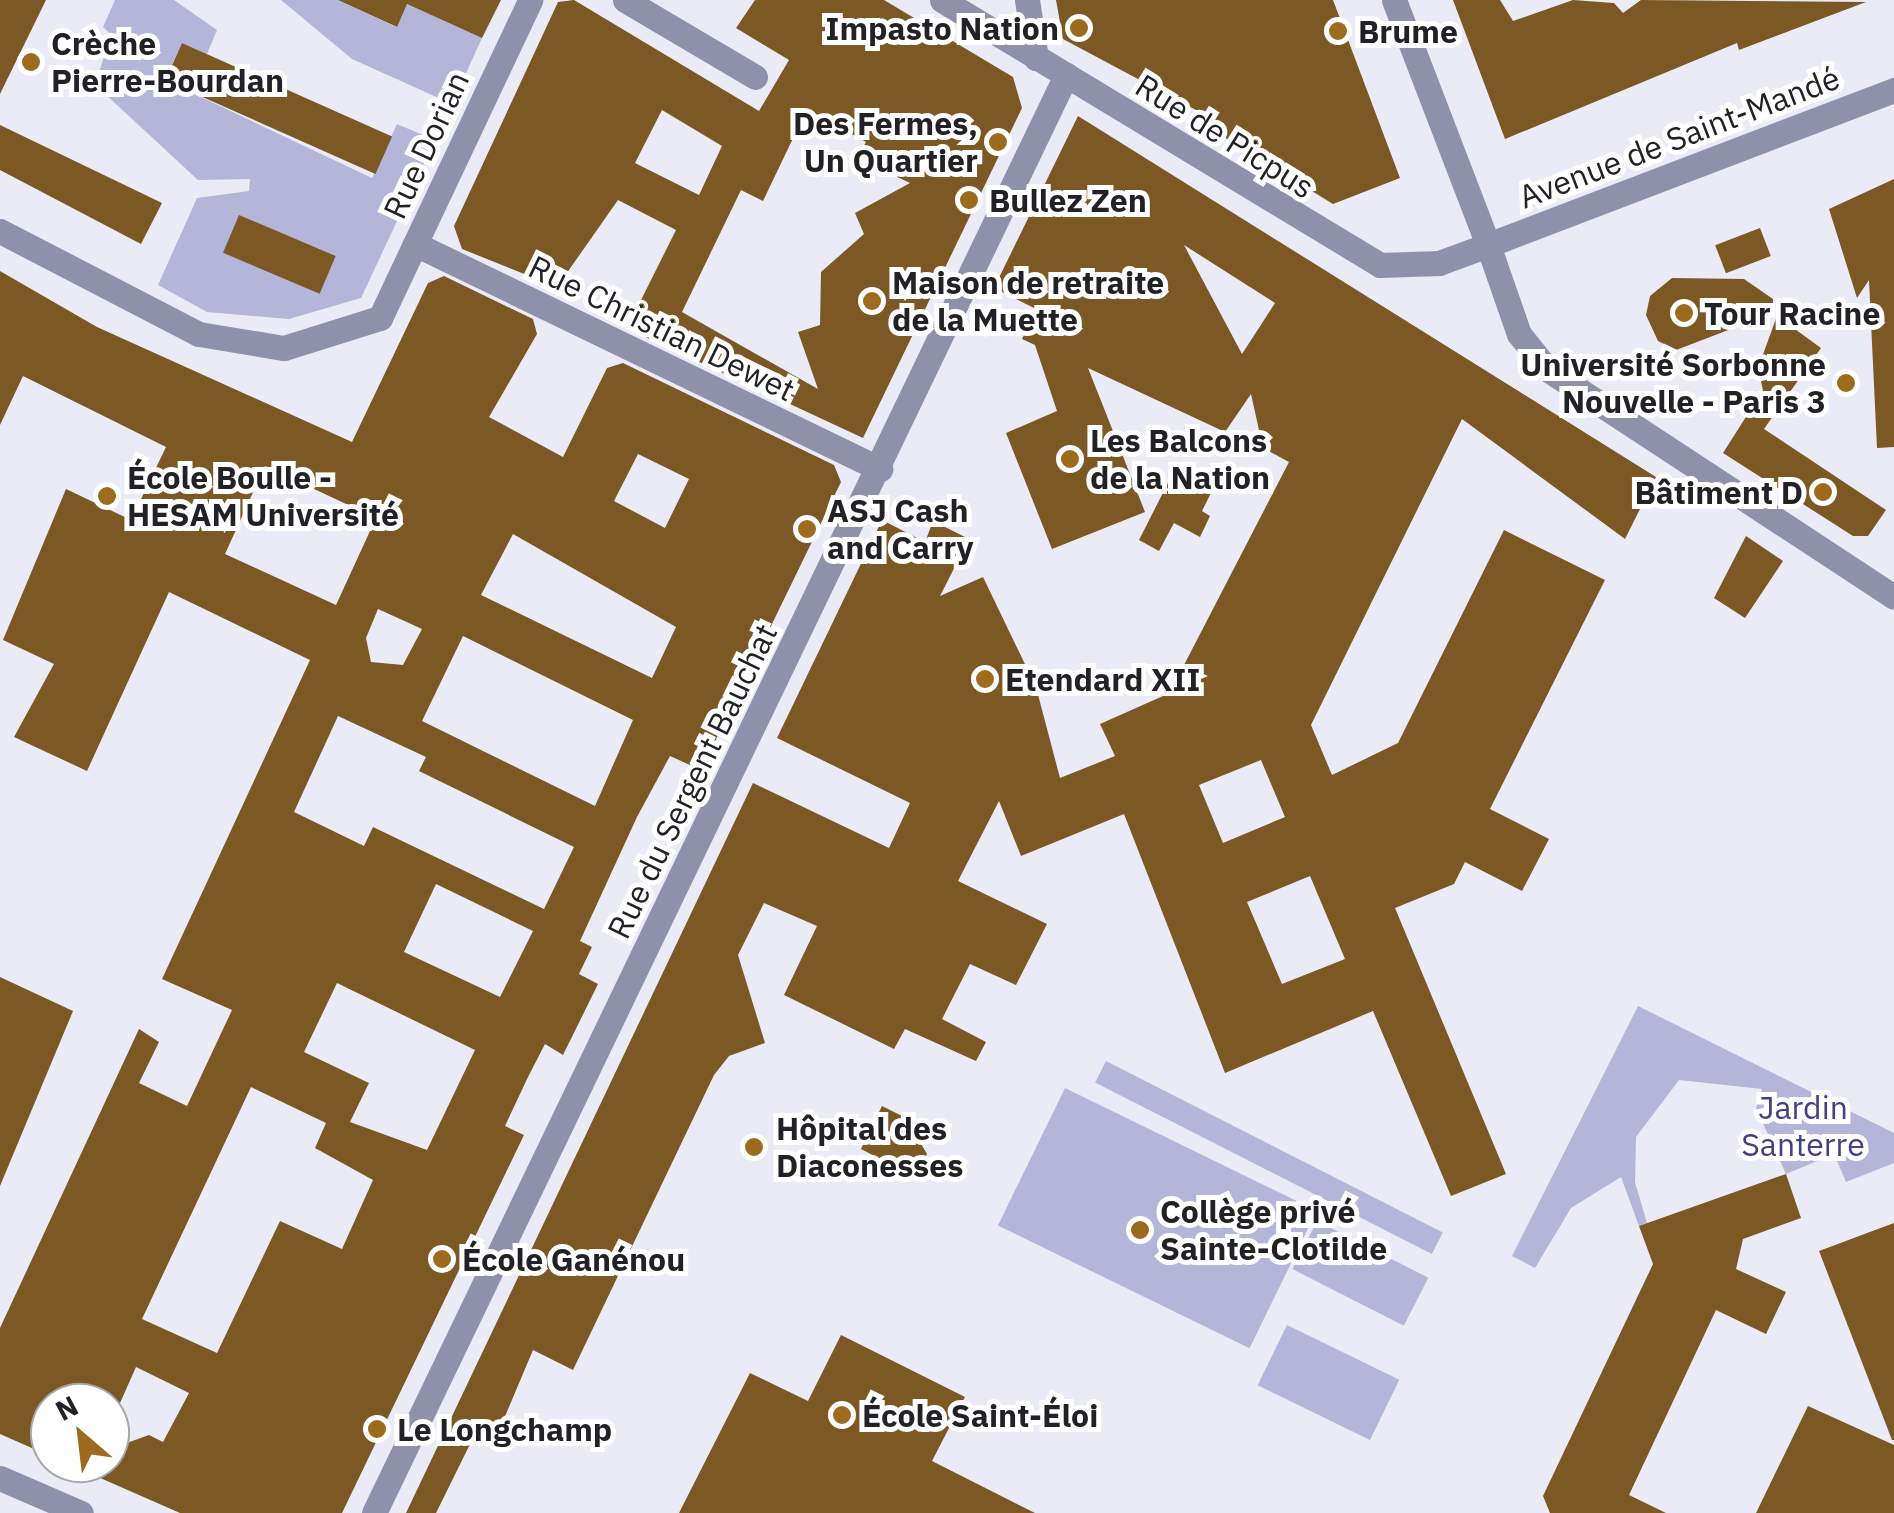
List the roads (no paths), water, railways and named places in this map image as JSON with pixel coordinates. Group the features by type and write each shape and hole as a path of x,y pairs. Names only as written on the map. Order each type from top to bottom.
{"street":[{"name":"Rue Dorian","path":"0,232 198,334 284,348 380,318 530,0"},
{"path":"625,0 755,77"},
{"name":"Rue de Picpus","path":"942,0 1380,265 1439,263 1488,244"},
{"path":"1027,0 1036,58"},
{"path":"1394,0 1532,356 1894,597"},
{"name":"Rue du Sergent Bauchat","path":"374,1513 880,469 1066,75"},
{"name":"Avenue de Saint-Mandé","path":"1488,244 1894,90"},
{"name":"Rue Christian Dewet","path":"415,244 880,469"},
{"path":"0,1478 82,1513"}],"place":[{"name":"Impasto Nation","path":"1079,28"},
{"name":"Brume","path":"1338,31"},
{"name":"Crèche Pierre-Bourdan","path":"31,62"},
{"name":"Des Fermes, Un Quartier","path":"998,142"},
{"name":"Bullez Zen","path":"969,200"},
{"name":"Maison de retraite de la Muette","path":"872,301"},
{"name":"Tour Racine","path":"1684,313"},
{"name":"Université Sorbonne Nouvelle - Paris 3","path":"1846,383"},
{"name":"Les Balcons de la Nation","path":"1070,459"},
{"name":"Bâtiment D","path":"1823,492"},
{"name":"École Boulle - HESAM Université","path":"107,496"},
{"name":"ASJ Cash and Carry","path":"807,529"},
{"name":"Etendard XII","path":"985,679"},
{"name":"Hôpital des Diaconesses","path":"754,1147"},
{"name":"Collège privé Sainte-Clotilde","path":"1140,1230"},
{"name":"École Ganénou","path":"442,1259"},
{"name":"École Saint-Éloi","path":"842,1415"},
{"name":"Le Longchamp","path":"377,1429"}],"park label":[{"name":"Jardin Santerre","path":"1803,1126"}]}
